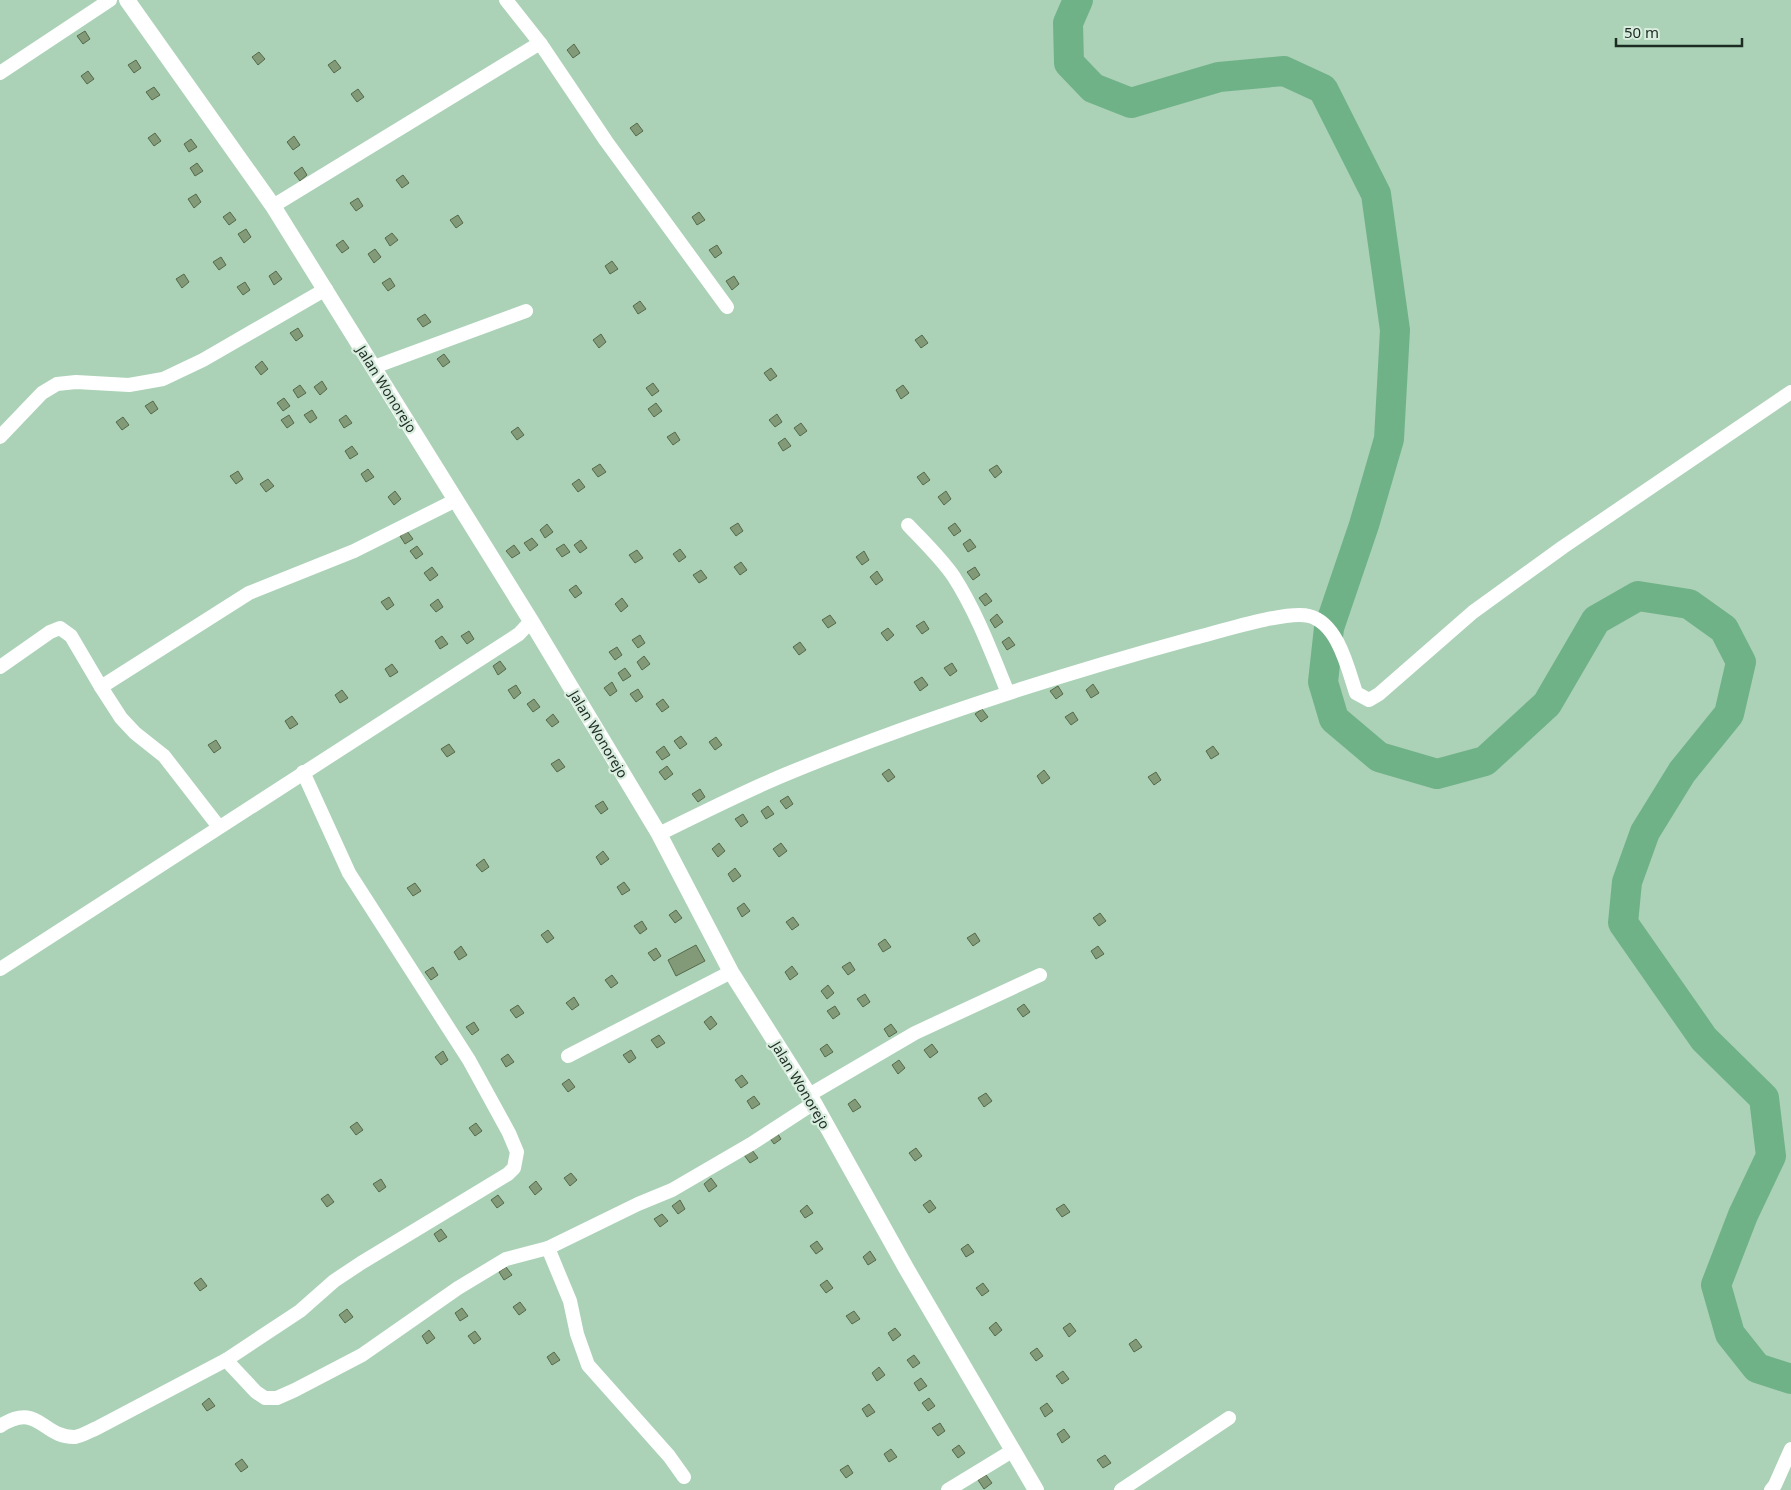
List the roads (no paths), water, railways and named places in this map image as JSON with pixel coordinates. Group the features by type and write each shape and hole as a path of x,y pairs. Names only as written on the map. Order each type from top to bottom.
{"street":[{"path":"0,73 110,0"},
{"name":"Jalan Wonorejo","path":"127,0 273,206 531,621 659,834 731,972 812,1099 1036,1490"},
{"path":"506,0 540,43 606,141 727,307"},
{"path":"273,206 540,43"},
{"path":"0,437 42,393 57,384 76,382 129,385 163,379 203,360 326,289"},
{"path":"374,367 526,311"},
{"path":"659,834 783,776 1008,693 1129,656 1254,622 1301,615 1323,623 1341,648 1356,693 1363,699 1374,698 1481,607 1563,547 1791,392"},
{"path":"101,687 249,593 346,554 456,500"},
{"path":"908,525 939,557 954,576 981,627 1008,693"},
{"path":"0,969 519,634 531,621"},
{"path":"0,667 50,632 60,628 71,636 121,718 136,734 164,756 219,827"},
{"path":"0,1426 19,1418 29,1417 61,1435 77,1437 97,1428 226,1360 293,1316 334,1281 508,1174 516,1163 516,1152 509,1133 473,1068 349,873 303,772"},
{"path":"568,1056 731,972"},
{"path":"226,1360 256,1392 265,1398 276,1398 362,1355 458,1288 506,1259 548,1248 638,1204 672,1190 751,1144 812,1099 916,1033 1040,975"},
{"path":"548,1248 570,1301 577,1334 588,1365 669,1456 684,1477"},
{"path":"1121,1490 1229,1418"},
{"path":"1771,1490 1791,1449"},
{"path":"948,1490 1012,1451"}],"waterway":[{"path":"1078,0 1068,23 1069,63 1093,88 1131,103 1219,77 1284,71 1323,89 1376,194 1395,330 1389,439 1364,525 1329,628 1323,682 1334,719 1379,757 1437,774 1485,761 1547,704 1596,620 1638,596 1689,604 1724,629 1741,662 1729,714 1682,772 1645,832 1627,882 1623,923 1704,1039 1764,1098 1771,1156 1743,1215 1716,1285 1730,1334 1757,1368 1791,1379"}]}
